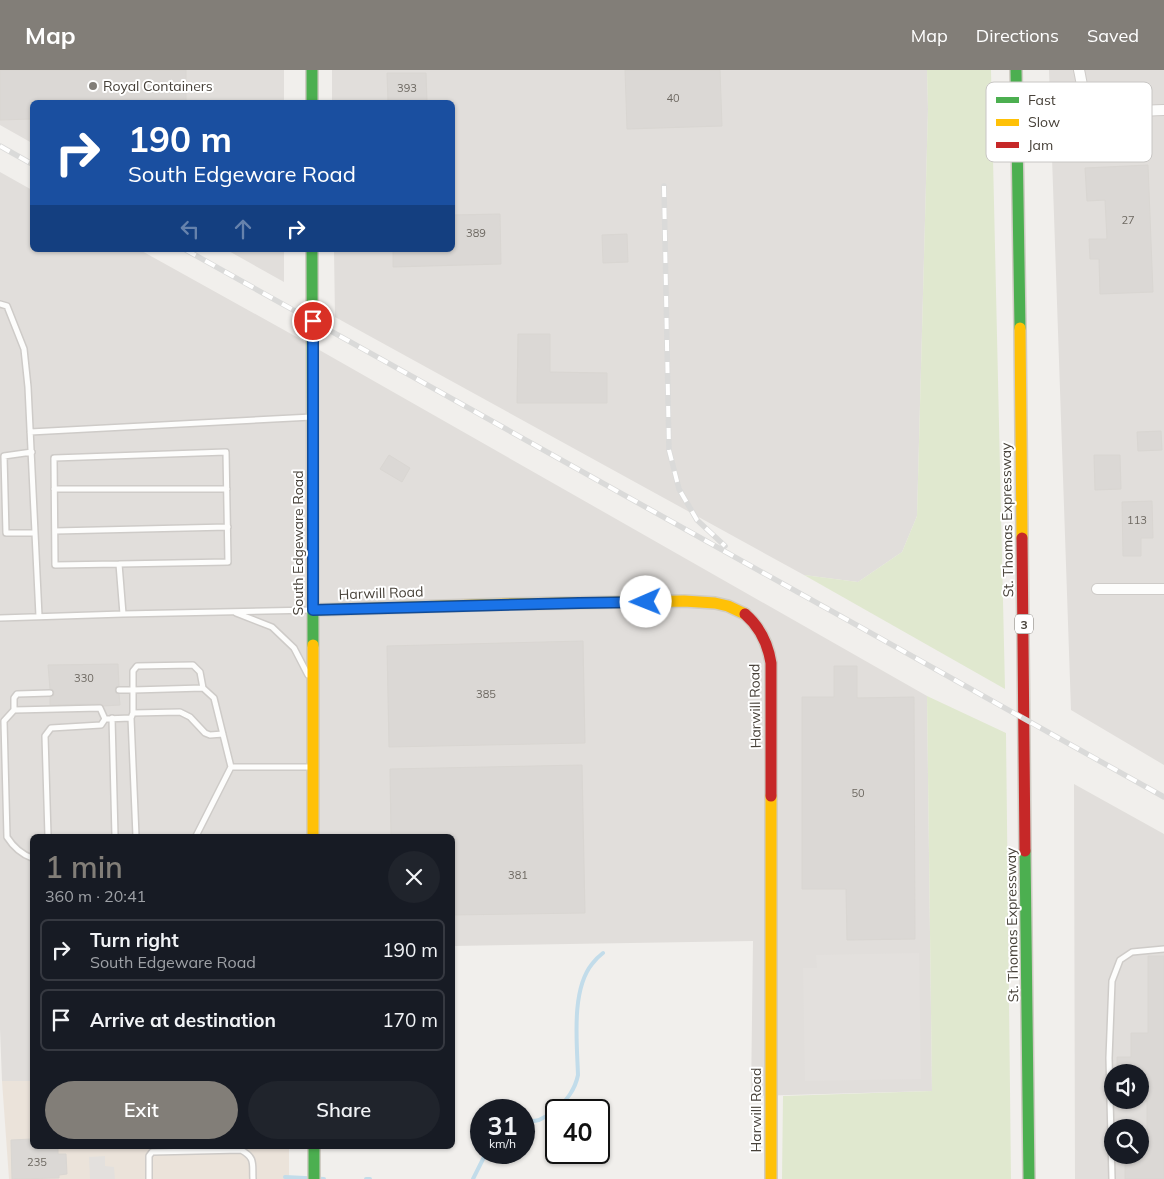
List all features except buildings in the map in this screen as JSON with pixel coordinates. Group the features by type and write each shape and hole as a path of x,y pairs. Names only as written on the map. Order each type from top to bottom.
{"main road":[{"path":"312,70 312,100"},
{"name":"St. Thomas Expressway","path":"1018,162 1029,1179"},
{"name":"South Edgeware Road","path":"312,252 313,834"},
{"name":"Harwill Road","path":"313,610 699,601 720,604 736,609 748,617 758,629 767,645 771,666 771,1179"},
{"path":"314,1149 314,1179"}],"street":[{"path":"1097,589 1164,589"}],"lane":[{"path":"0,304 7,306 24,349 32,452 39,616"},
{"path":"30,432 313,416"},
{"path":"32,452 4,456 6,533 35,533"},
{"path":"226,452 227,489 228,562 55,565 54,458 226,452"},
{"path":"54,489 227,489"},
{"path":"55,531 228,527"},
{"path":"119,564 123,614"},
{"path":"0,618 313,610"},
{"path":"233,612 272,627 294,648 313,684"},
{"path":"136,834 132,716 133,671 137,666 193,665 200,672 203,688 214,698 231,767 197,834"},
{"path":"119,690 203,688"},
{"path":"30,857 13,847 7,837 4,721 14,710 14,698 18,694 50,693"},
{"path":"14,710 100,708 106,719"},
{"path":"48,834 45,736 51,728 101,725 106,719 112,718 180,712 190,717 205,733 210,735 223,734"},
{"path":"112,718 115,834"},
{"path":"231,767 313,767"},
{"path":"1112,1179 1109,1058 1112,981 1120,960 1132,952 1164,950"},
{"path":"149,1179 149,1156 152,1152 241,1150 249,1154 252,1160 253,1179"}],"shaded area":[{"name":"Royal Containers","path":"0,70 284,70 284,100 30,100 30,142 0,125"},
{"path":"332,70 927,70 928,109 917,516 902,552 858,582 804,575 335,317 334,252 455,252 455,100 332,100"},
{"path":"1049,70 1164,70 1164,765 1071,710 1052,162 1152,162 1152,82 1049,82"},
{"path":"0,172 30,189 30,252 144,252 927,696 932,1091 751,1096 753,941 455,946 455,834 30,834 30,1081 2,1081 0,1029"},
{"path":"231,252 284,252 284,282"},
{"path":"1074,784 1164,834 1164,1179 1075,1179"},
{"path":"919,953 921,1079 805,1081 803,968 817,968 816,955"},
{"path":"2,1081 30,1081 30,1149 289,1149 289,1179 9,1179"},
{"path":"105,1156 105,1166 114,1167 115,1179 90,1179 89,1157"}],"green space":[{"path":"927,70 991,70 991,82 986,82 986,162 993,162 1005,689 804,575 858,582 902,552 917,516 928,109"},
{"path":"927,696 1006,733 1011,1179 782,1179 783,1096 932,1091"}],"waterway":[{"path":"566,1099 573,1090 578,1075 576,1033 581,988 585,975 592,964 603,953"},
{"path":"535,1121 545,1117"},
{"path":"473,1179 480,1164"},
{"path":"285,1177 324,1179"}],"railway":[{"path":"0,146 30,163"},
{"path":"664,186 669,450 679,489 697,520 725,546"},
{"path":"190,252 1164,797"}],"traffic: fast":[{"path":"312,70 312,100"},
{"path":"1016,70 1016,82"},
{"path":"1017,162 1020,328"},
{"path":"312,252 313,645"},
{"path":"1025,851 1029,1179"},
{"path":"314,1149 314,1179"}],"traffic: slow":[{"path":"1020,328 1022,538"},
{"path":"313,610 684,601 715,603 728,606 745,614"},
{"path":"313,645 313,834"},
{"path":"771,796 771,1179"}],"traffic: jam":[{"path":"1022,538 1025,851"},
{"path":"745,614 755,624 762,636 768,649 771,663 771,796"}],"place":[{"name":"Royal Containers","path":"93,86"}],"route":[{"path":"313,321 313,610 646,602"}]}
